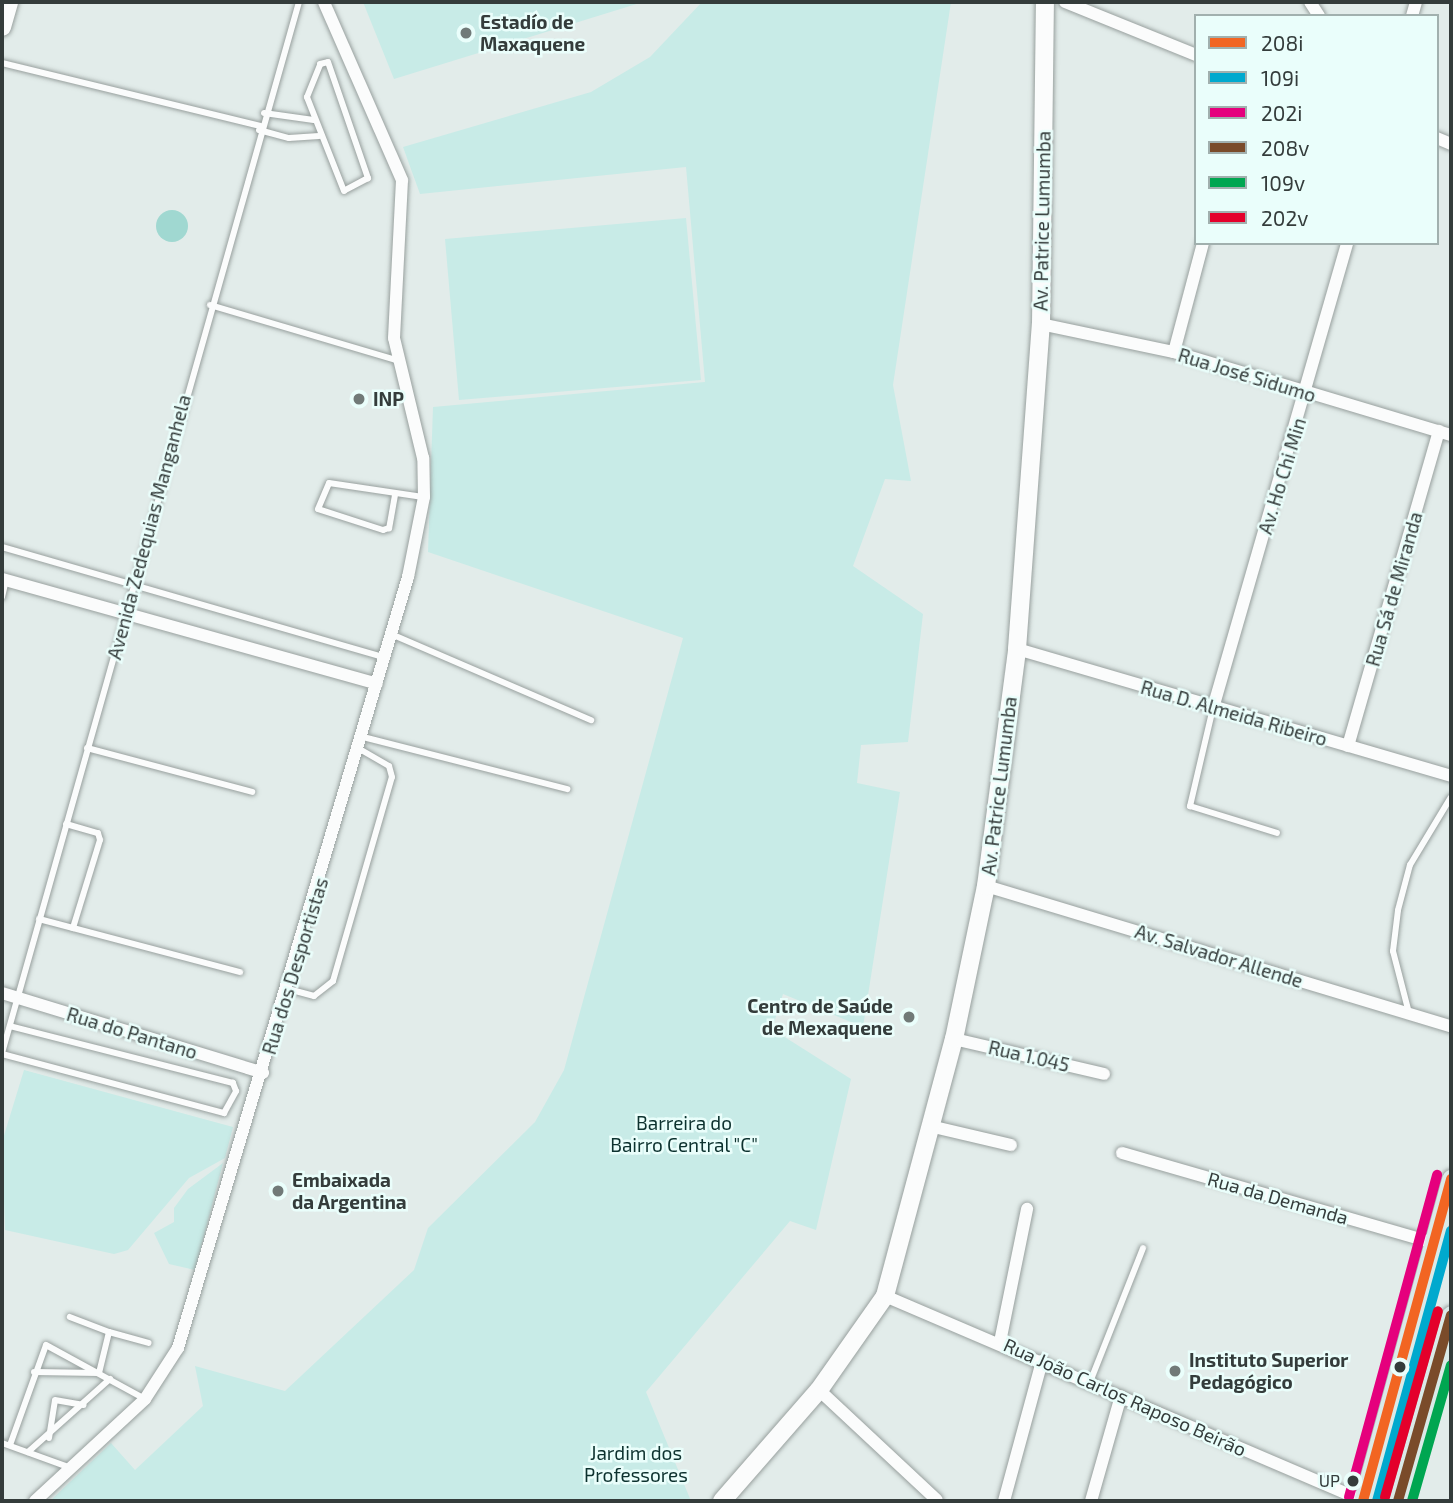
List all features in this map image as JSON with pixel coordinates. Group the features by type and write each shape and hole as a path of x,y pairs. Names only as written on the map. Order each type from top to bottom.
{"main road":[{"path":"2,27 9,2"},
{"name":"Av. Patrice Lumumba","path":"722,1501 820,1390 885,1296 934,1127 954,1039 986,886 1017,649 1041,324 1045,2"},
{"path":"1364,1501 1451,1179"},
{"path":"1398,1501 1451,1315"}],"street":[{"name":"Rua dos Desportistas","path":"35,1501 145,1399 178,1348 362,743 424,497 423,458 398,377 396,360 402,180 324,2"},
{"path":"1065,2 1194,54"},
{"path":"1174,352 1202,245"},
{"name":"Av. Ho Chi Min","path":"1213,708 1306,394 1346,245"},
{"name":"Rua José Sidumo","path":"1041,324 1174,352 1306,394 1445,433"},
{"name":"Rua Sá de Miranda","path":"1348,746 1445,433"},
{"path":"4,580 377,684"},
{"name":"Rua D. Almeida Ribeiro","path":"1017,649 1451,776"},
{"name":"Av. Salvador Allende","path":"986,886 1451,1026"},
{"name":"Rua do Pantano","path":"2,993 263,1073"},
{"name":"Rua 1.045","path":"954,1039 1104,1074"},
{"path":"934,1127 1011,1146"},
{"name":"Rua da Demanda","path":"1122,1153 1434,1243"},
{"path":"1000,1342 1027,1209"},
{"name":"Rua João Carlos Raposo Beirão","path":"885,1296 1000,1342 1364,1501"},
{"path":"1004,1501 1042,1360"},
{"path":"820,1390 937,1500"},
{"path":"1091,1501 1121,1396"}],"lane":[{"name":"Avenida Zedequias Manganhela","path":"2,1053 259,128 299,2"},
{"path":"328,62 366,184 344,191 338,186 319,136 309,91 320,64 328,62"},
{"path":"2,63 289,138 319,136"},
{"path":"264,113 314,120"},
{"path":"210,305 396,360"},
{"path":"395,495 389,528 383,530 318,509 329,483 395,495 424,497"},
{"path":"2,547 132,587 385,657"},
{"path":"2,597 4,580"},
{"path":"391,634 591,720"},
{"path":"1213,708 1187,795 1190,806 1277,833"},
{"path":"362,743 567,789"},
{"path":"288,989 314,996 333,981 392,777 389,766 362,743"},
{"path":"87,748 252,792"},
{"path":"1410,1015 1393,951 1398,910 1410,865 1451,797"},
{"path":"66,824 98,833 100,840 73,928"},
{"path":"39,919 240,972"},
{"path":"2,1053 224,1113 236,1091 233,1083 10,1026"},
{"path":"1090,1382 1143,1248"},
{"path":"70,1317 149,1343"},
{"path":"99,1373 109,1332"},
{"path":"10,1445 34,1372 46,1345 145,1399"},
{"path":"34,1372 99,1373"},
{"path":"28,1452 50,1438 110,1379"},
{"path":"50,1438 55,1400 84,1405"},
{"path":"2,1443 71,1468"}],"green space":[{"name":"Estadío de Maxaquene","path":"363,2 643,2 394,79"},
{"name":"Barreira do Bairro Central \"C\"","path":"702,2 951,2 893,385 911,481 885,479 853,566 923,614 908,742 861,745 857,783 900,792 863,1027 783,994 772,1029 851,1079 816,1230 790,1221 646,1392 691,1501 50,1501 111,1443 135,1470 203,1406 195,1366 285,1391 414,1270 428,1228 535,1122 564,1070 683,638 428,552 433,407 705,382 686,167 420,194 403,147 591,92 650,57"},
{"path":"686,218 701,380 459,400 445,239"},
{"path":"24,1070 233,1127 225,1158 189,1178 128,1250 114,1254 5,1230 2,1142"},
{"path":"223,1163 195,1270 169,1264 154,1233 174,1222 174,1208 188,1189"}],"shaded area":[{"path":"172,210 184,214 188,226 184,238 172,242 160,238 156,226 160,214"}],"transit line":[{"name":"202i","path":"1349,1497 1437,1175"},
{"name":"208i","path":"1363,1501 1451,1179"},
{"name":"109i","path":"1377,1501 1451,1231"},
{"name":"202v","path":"1385,1497 1438,1311"},
{"name":"208v","path":"1398,1501 1451,1315"},
{"name":"109v","path":"1412,1501 1451,1365"}],"place":[{"name":"Estadío de Maxaquene","path":"466,33"},
{"name":"INP","path":"359,399"},
{"name":"Centro de Saúde de Mexaquene","path":"909,1017"},
{"name":"Embaixada da Argentina","path":"278,1191"},
{"name":"Instituto Superior Pedagógico","path":"1175,1371"},
{"name":"UP","path":"1353,1481"}],"park label":[{"name":"Jardim dos Professores","path":"636,1464"}]}
